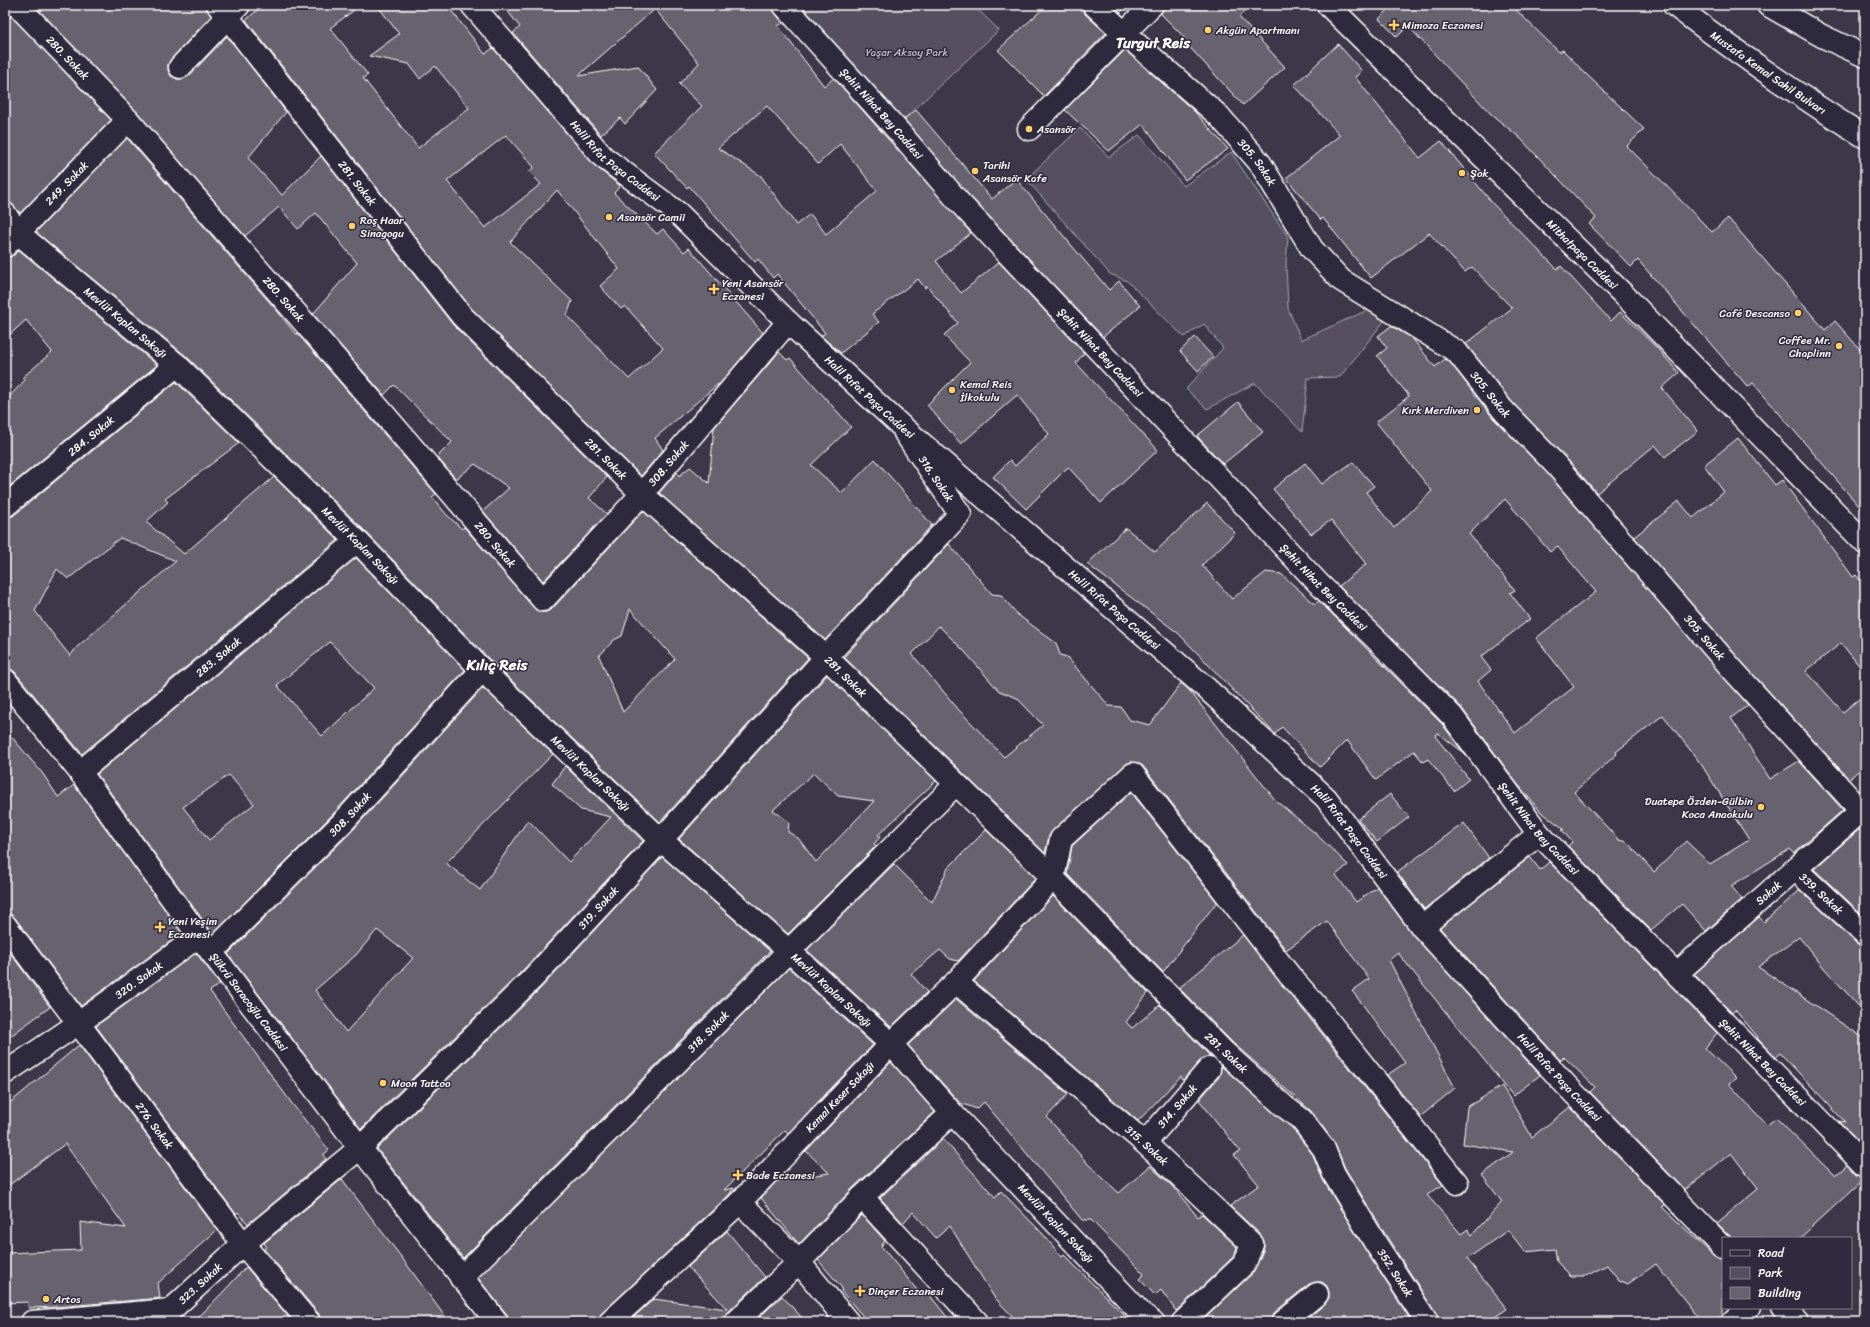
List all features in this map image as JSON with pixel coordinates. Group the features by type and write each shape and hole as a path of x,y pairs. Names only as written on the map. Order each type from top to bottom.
{"street":[{"name":"280. Sokak","path":"16,5 128,120 383,413 543,600"},
{"name":"Halil Rıfat Paşa Caddesi","path":"472,5 603,157 678,213 788,322 898,424 1207,688 1326,798 1422,927 1566,1085 1722,1246"},
{"name":"Şehit Nihat Bey Caddesi","path":"784,5 900,133 958,201 1320,585 1452,716 1539,834 1865,1166"},
{"name":"305. Sokak","path":"1094,5 1219,116 1260,163 1312,249 1341,280 1457,352 1503,410 1556,465 1732,670 1863,813"},
{"path":"1029,129 1152,5"},
{"name":"Mithatpaşa Caddesi","path":"1328,5 1624,295 1865,543"},
{"name":"Mustafa Kemal Sahil Bulvarı","path":"1674,5 1716,37 1805,100 1865,137"},
{"path":"1768,5 1822,36 1865,56"},
{"path":"180,67 228,9"},
{"name":"281. Sokak","path":"228,9 462,316 642,494 826,657 955,785 1047,873 1224,1052 1301,1119 1324,1150 1334,1174 1376,1244"},
{"path":"1805,100 1842,112 1865,124"},
{"name":"249. Sokak","path":"12,240 128,120"},
{"name":"Mevlüt Kaplan Sokağı","path":"5,214 12,240 177,365 357,541 482,670 661,840 789,951 891,1044 952,1113 1143,1319"},
{"name":"308. Sokak","path":"543,600 642,494 788,322"},
{"name":"284. Sokak","path":"5,506 177,365"},
{"name":"316. Sokak","path":"898,424 960,514"},
{"name":"Mithatpaşa Caddesi","path":"1831,509 1865,552"},
{"name":"319. Sokak","path":"244,1244 360,1148 531,980 661,840 826,657 960,514"},
{"name":"283. Sokak","path":"80,772 357,541"},
{"name":"308. Sokak","path":"205,944 343,822 482,670"},
{"name":"Şükrü Saracoğlu Caddesi","path":"5,680 80,772 205,944 360,1148 497,1322"},
{"path":"1047,873 1061,839 1133,774 1290,976 1315,1004 1457,1183"},
{"name":"318. Sokak","path":"461,1278 955,785"},
{"name":"Sokak","path":"1676,974 1795,869 1863,813"},
{"path":"1422,927 1539,834"},
{"name":"339. Sokak","path":"1795,869 1865,934"},
{"name":"Kemal Keser Sokağı","path":"610,1322 740,1202 891,1044 956,982 1047,873"},
{"name":"276. Sokak","path":"5,925 244,1244 309,1322"},
{"name":"320. Sokak","path":"5,1072 79,1023 205,944"},
{"name":"315. Sokak","path":"956,982 1145,1143 1252,1244 1245,1263 1183,1322"},
{"name":"314. Sokak","path":"1145,1143 1209,1069"},
{"path":"736,1322 799,1262 862,1197 952,1113"},
{"path":"862,1197 977,1322"},
{"path":"740,1202 799,1262 848,1322"},
{"name":"323. Sokak","path":"32,1322 172,1316 244,1244"},
{"name":"352. Sokak","path":"1376,1244 1427,1322"},
{"path":"1283,1322 1317,1294"},
{"path":"1733,1322 1747,1309"},
{"path":"1783,1309 1796,1322"}],"green space":[{"name":"Yaşar Aksoy Park","path":"801,5 973,5 999,30 904,119"},
{"path":"1080,128 1109,157 1139,135 1184,186 1231,152 1288,237 1286,264 1288,308 1301,340 1370,309 1385,320 1340,377 1308,378 1302,432 1255,383 1207,409 1186,389 1223,348 1204,324 1184,337 1127,281 1110,274 1026,179"}],"building":[{"path":"34,5 206,5 211,16 171,59 168,64 168,70 171,76 177,79 183,79 189,76 227,36 286,112 248,158 282,195 321,156 453,325 607,477 589,498 607,514 543,581 483,511 509,488 475,464 456,479 437,457 452,442 394,385 384,395 313,314 357,263 316,213 298,229 279,207 245,236 137,112"},
{"path":"263,5 361,5 330,28 368,75 363,78 418,148 469,108 435,66 420,79 409,64 369,56 399,34 377,5 447,5 485,54 493,48 594,165 620,186 614,193 657,234 663,229 684,252 689,248 763,333 718,386 718,384 655,438 663,450 641,476 471,308 246,20","holes":["506,135 534,167 529,172 541,184 485,228 447,181","557,190 619,269 600,286 621,309 625,306 663,348 629,379 567,316 572,301 510,242"]},
{"path":"503,5 772,5 775,13 783,23 778,26 824,86 834,78 971,233 936,261 961,293 999,262 1084,353 1076,363 1158,450 1101,503 1068,467 1026,509 993,477 1010,460 1015,466 1049,434 1017,395 961,444 927,405 970,362 944,335 958,323 927,286 925,288 918,279 872,314 879,322 841,353 821,336 825,333 777,274 773,278 758,259 755,262 689,186 687,188 654,153 702,106 679,84 699,63 655,9 578,76 638,66 657,90 625,124 620,118 601,135 513,33 520,27","holes":["767,106 818,164 840,144 877,191 826,234 810,214 796,225 761,176 718,148"]},
{"path":"1047,5 1082,5 1085,14 1106,33 1044,96 998,50"},
{"path":"1112,5 1128,5 1120,13"},
{"path":"1164,5 1251,5 1239,17 1285,67 1243,105 1182,39 1184,37 1161,14"},
{"path":"1387,5 1511,5 1559,52 1563,50 1644,129 1627,146 1712,232 1728,218 1825,330 1835,321 1865,355 1865,513 1753,383 1748,387 1638,260 1631,267 1589,224 1596,218 1520,138 1491,114 1408,26 1397,37 1379,19 1390,8"},
{"path":"11,16 111,120 20,213 11,203 5,202 5,21"},
{"path":"1338,44 1362,71 1355,77 1420,158 1441,141 1494,205 1557,269 1561,266 1611,321 1620,312 1657,348 1679,373 1662,388 1698,431 1665,457 1655,445 1597,493 1512,402 1466,344 1512,308 1472,267 1465,272 1429,233 1371,278 1323,218 1321,220 1286,178 1340,135 1294,85"},
{"path":"1125,50 1194,111 1228,149 1185,180 1143,124 1109,151 1065,110"},
{"path":"916,110 992,199 1016,179 1109,290 1119,281 1140,306 1103,337 967,193 904,119"},
{"path":"127,138 279,313 296,335 297,333 436,494 432,497 446,514 462,529 464,527 534,608 540,612 546,612 552,609 643,511 808,658 660,822 491,661 366,532 186,356 36,232","holes":["630,609 675,659 623,712 599,656 614,640 622,636"]},
{"path":"19,250 157,365 5,490 5,401 25,380 22,378 52,352 26,320 5,339 5,258 14,255"},
{"path":"1391,326 1412,338 1435,367 1445,359 1449,361 1493,418 1547,473 1748,705 1731,718 1770,779 1799,761 1843,810 1794,853 1790,849 1731,886 1742,899 1706,931 1682,904 1651,930 1568,846 1572,842 1562,830 1564,829 1540,811 1516,782 1461,707 1339,586 1366,564 1331,520 1311,534 1273,489 1305,463 1322,484 1353,462 1374,486 1366,492 1394,528 1432,491 1376,422 1409,396 1377,356 1387,348 1378,336","holes":["1505,499 1550,552 1557,546 1596,592 1536,638 1574,687 1515,733 1478,681 1491,670 1481,657 1530,619 1510,593 1515,590 1469,534","1663,715 1701,764 1749,840 1710,864 1686,841 1654,872 1627,842 1619,840 1574,792 1617,754 1616,752"]},
{"path":"1195,337 1213,357 1198,371 1180,351"},
{"path":"779,352 787,360 790,358 851,427 811,465 842,493 875,459 932,525 825,640 659,493 677,472 679,476 690,467 709,483 714,428"},
{"path":"176,382 239,443 165,499 168,502 146,522 184,554 274,477 338,540 82,754 15,672 5,665 5,518 13,516","holes":["120,538 176,561 77,647 70,656 35,611 57,569 68,579"]},
{"path":"1238,402 1263,432 1223,464 1197,436"},
{"path":"1738,438 1775,485 1782,480 1853,577 1856,575 1865,587 1865,673 1841,643 1806,671 1843,712 1865,694 1865,765 1849,779 1741,661 1634,537 1679,501 1693,518 1724,492 1704,465"},
{"path":"1207,503 1235,533 1202,565 1232,599 1266,572 1281,574 1315,604 1319,601 1442,724 1463,752 1438,733 1435,736 1469,779 1454,791 1428,759 1423,762 1414,751 1376,780 1347,740 1320,767 1282,727 1275,734 1178,633 1087,564 1126,528 1155,552"},
{"path":"949,544 992,594 1001,595 1018,615 1056,643 1060,655 1067,657 1109,706 1121,707 1130,720 1150,725 1181,683 1189,690 1276,801 1315,833 1348,865 1336,875 1356,902 1377,887 1413,935 1540,1075 1513,1096 1398,953 1389,960 1455,1088 1420,1117 1387,1075 1405,1063 1352,991 1369,979 1327,921 1286,950 1143,766 1138,763 1131,762 1125,765 1053,830 1049,836 1045,853 844,657","holes":["939,626 965,652 999,691 1017,698 1043,725 1004,757 958,709 912,654"]},
{"path":"356,558 465,670 334,813 213,934 97,774","holes":["330,642 374,688 322,736 277,685","229,775 254,804 209,840 183,807"]},
{"path":"827,675 936,781 878,835 880,837 874,844 876,846 788,934 679,839","holes":["814,773 838,796 874,801 816,862 798,838 788,832 789,822 773,810"]},
{"path":"483,688 553,754 446,863 480,890 528,820 569,862 611,817 581,810 552,784 565,766 643,841 522,971 361,1129 228,954 352,831","holes":["377,930 413,958 346,1032 315,990 356,955"]},
{"path":"5,729 43,774 58,797 74,785 182,933 81,1006 15,918 5,913"},
{"path":"1131,792 1217,902 1163,972 1067,874 1072,846"},
{"path":"1390,794 1409,817 1377,842 1358,819"},
{"path":"1464,823 1489,858 1424,909 1397,872"},
{"path":"1862,827 1865,827 1865,917 1814,869"},
{"path":"986,830 1036,878 958,961 950,959 940,950 911,974 927,992 891,1027 807,950 894,864 932,902 948,868"},
{"path":"662,857 770,951 463,1258 377,1149 540,989"},
{"path":"1530,857 1540,870 1549,862 1717,1033 1705,1048 1736,1078 1729,1084 1767,1125 1776,1118 1835,1176 1847,1165 1856,1175 1865,1178 1801,1237 1731,1237 1717,1223 1758,1189 1731,1153 1685,1190 1590,1092 1595,1087 1564,1057 1560,1060 1440,928"},
{"path":"1800,890 1856,943 1865,946 1865,1013 1824,968 1799,937 1758,967 1865,1039 1865,1148 1838,1121 1845,1122 1780,1053 1775,1057 1758,1039 1735,1010 1732,1013 1694,974 1759,917 1764,922"},
{"path":"1053,896 1148,993 1126,1022 1132,1028 1160,1005 1211,1057 1205,1057 1200,1061 1183,1080 1181,1076 1138,1121 974,981"},
{"path":"1243,935 1443,1185 1427,1195 1461,1234 1468,1229 1472,1235 1502,1202 1482,1175 1513,1152 1463,1144 1467,1107 1502,1086 1532,1137 1570,1107 1665,1205 1662,1207 1714,1256 1722,1259 1723,1314 1712,1322 1702,1322 1656,1264 1628,1284 1619,1280 1607,1265 1586,1276 1571,1276 1557,1262 1555,1249 1525,1252 1508,1230 1467,1259 1507,1309 1487,1322 1439,1322 1437,1315 1345,1168 1334,1142 1311,1111 1233,1043 1179,988"},
{"path":"5,946 50,1007 5,1040"},
{"path":"196,953 220,984 210,991 293,1105 329,1150 323,1155 326,1159 248,1224 238,1212 236,1214 96,1026"},
{"path":"789,968 873,1045 788,1133 785,1130 724,1190 734,1188 728,1196 602,1313 598,1322 513,1322 478,1278"},
{"path":"956,999 1068,1094 1047,1117 1088,1164 1119,1193 1150,1166 1171,1185 1198,1217 1202,1214 1237,1247 1234,1256 1176,1311 1161,1290 1155,1295 1139,1279 1144,1274 1091,1220 1082,1220 984,1102 977,1109 960,1103 908,1045"},
{"path":"79,1045 217,1230 158,1283 160,1298 29,1308 28,1302 5,1303 5,1253 81,1250 80,1222 126,1228 65,1144 5,1188 5,1107"},
{"path":"891,1062 935,1112 853,1188 799,1244 761,1198 777,1181 829,1173 806,1151"},
{"path":"1221,1066 1292,1128 1313,1155 1323,1180 1366,1251 1410,1319 1405,1322 1303,1322 1325,1304 1329,1298 1327,1286 1322,1282 1315,1282 1309,1284 1275,1312 1271,1322 1201,1322 1254,1272 1264,1248 1264,1241 1261,1235 1230,1206 1259,1185 1234,1155 1240,1151 1199,1100 1219,1077"},
{"path":"943,1139 995,1197 1001,1191 1042,1233 1062,1257 1064,1255 1131,1322 1018,1322 994,1297 950,1226 936,1238 913,1212 903,1223 880,1198"},
{"path":"342,1179 449,1322 321,1322 319,1314 264,1249 266,1246 264,1243"},
{"path":"862,1215 885,1241 881,1246 922,1296 928,1293 951,1322 868,1322 841,1291 842,1288 818,1260"},
{"path":"727,1231 765,1277 727,1313 724,1322 628,1322 654,1299 727,1309 688,1267"},
{"path":"246,1267 293,1322 194,1322 224,1291"},
{"path":"782,1296 806,1322 754,1322"}],"place":[{"name":"Mimoza Eczanesi","path":"1394,25"},
{"name":"Akgün Apartmanı","path":"1208,30"},
{"name":"Asansör","path":"1029,129"},
{"name":"Tarihi Asansör Kafe","path":"975,171"},
{"name":"Şok","path":"1462,173"},
{"name":"Asansör Camii","path":"609,217"},
{"name":"Roş Haar Sinagogu","path":"352,226"},
{"name":"Yeni Asansör Eczanesi","path":"714,289"},
{"name":"Café Descanso","path":"1798,313"},
{"name":"Coffee Mr. Chaplinn","path":"1839,346"},
{"name":"Kemal Reis İlkokulu","path":"952,390"},
{"name":"Kırk Merdiven","path":"1477,410"},
{"name":"Duatepe Özden-Gülbin Koca Anaokulu","path":"1761,807"},
{"name":"Yeni Yeşim Eczanesi","path":"160,927"},
{"name":"Moon Tattoo","path":"383,1083"},
{"name":"Bade Eczanesi","path":"738,1175"},
{"name":"Dinçer Eczanesi","path":"860,1291"},
{"name":"Artos","path":"46,1299"}],"district":[{"name":"Turgut Reis","path":"1153,43"},
{"name":"Kılıç Reis","path":"497,665"}]}
